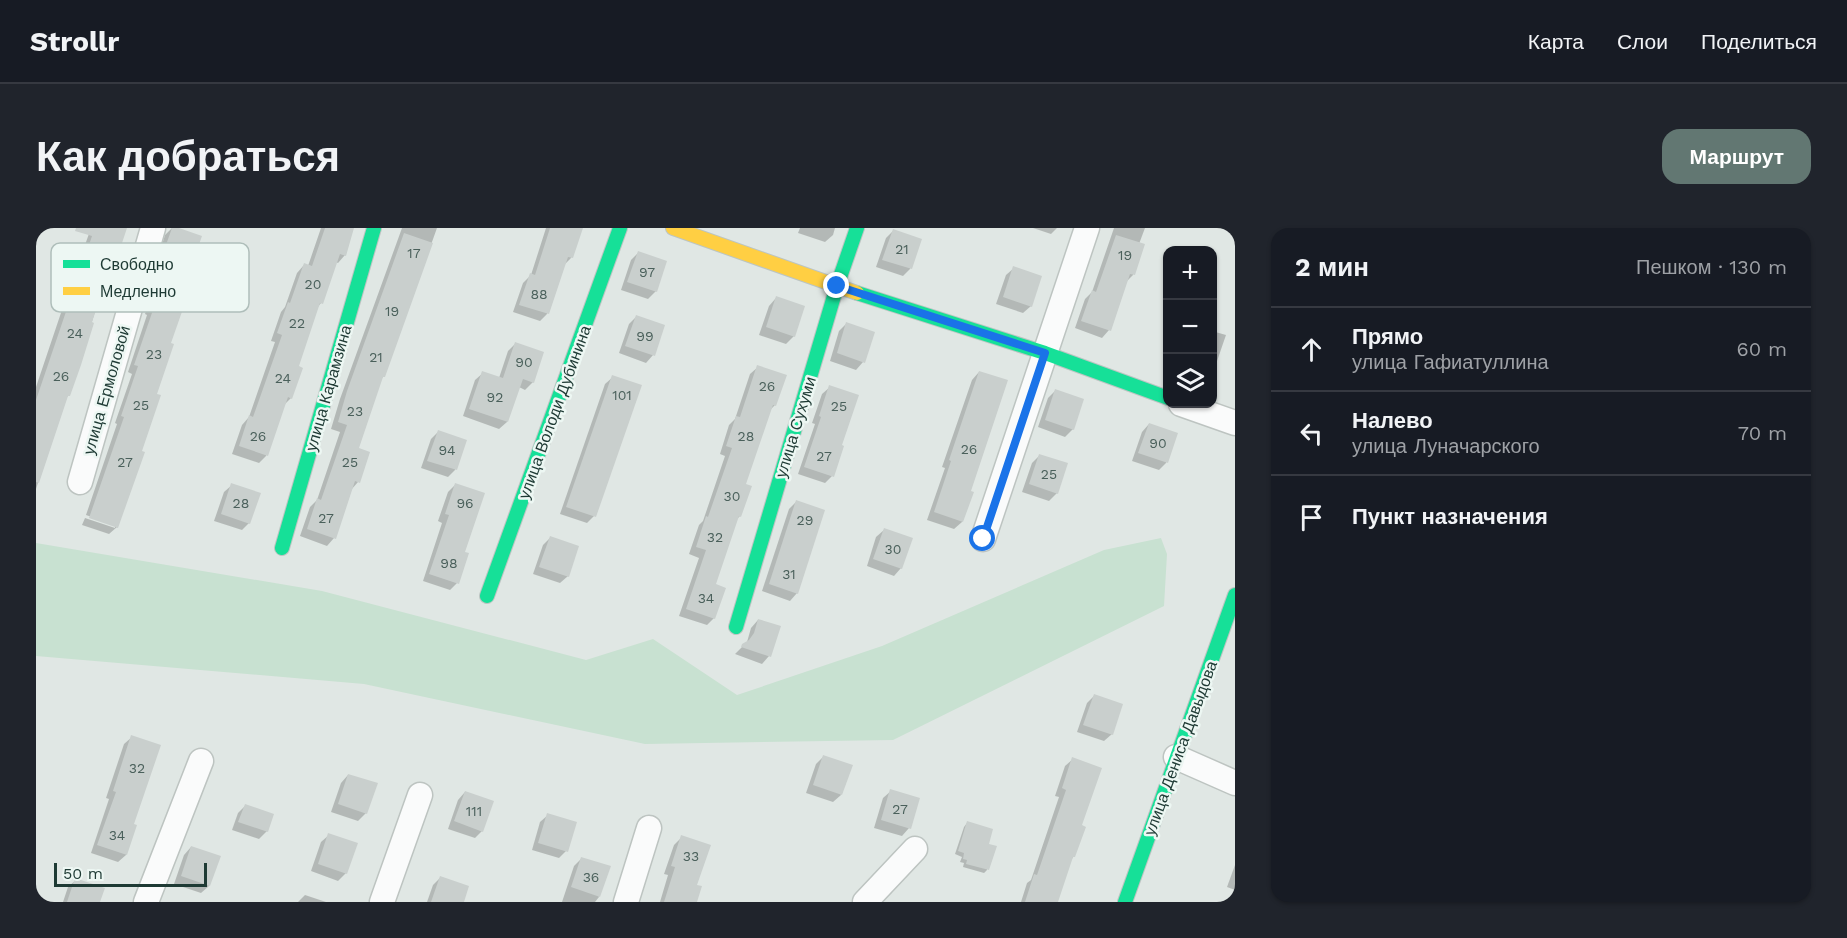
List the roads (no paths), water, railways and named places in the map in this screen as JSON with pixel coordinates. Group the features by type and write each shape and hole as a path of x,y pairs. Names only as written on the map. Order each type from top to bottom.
{"street":[{"name":"улица Ермоловой","path":"149,243 153,228"},
{"name":"улица Карамзина","path":"282,548 374,228"},
{"name":"улица Володи Дубинина","path":"487,596 620,228"},
{"path":"673,228 837,286 1045,353 1163,397"},
{"name":"улица Сухуми","path":"736,627 856,228"},
{"path":"983,539 1087,228"},
{"name":"улица Ермоловой","path":"80,482 129,312"},
{"path":"1192,408 1235,423"},
{"name":"улица Дениса Давыдова","path":"1125,902 1235,595"},
{"path":"1176,757 1235,783"},
{"path":"146,902 201,761"},
{"path":"381,902 420,795"},
{"path":"626,902 649,828"},
{"path":"865,902 915,849"}]}
